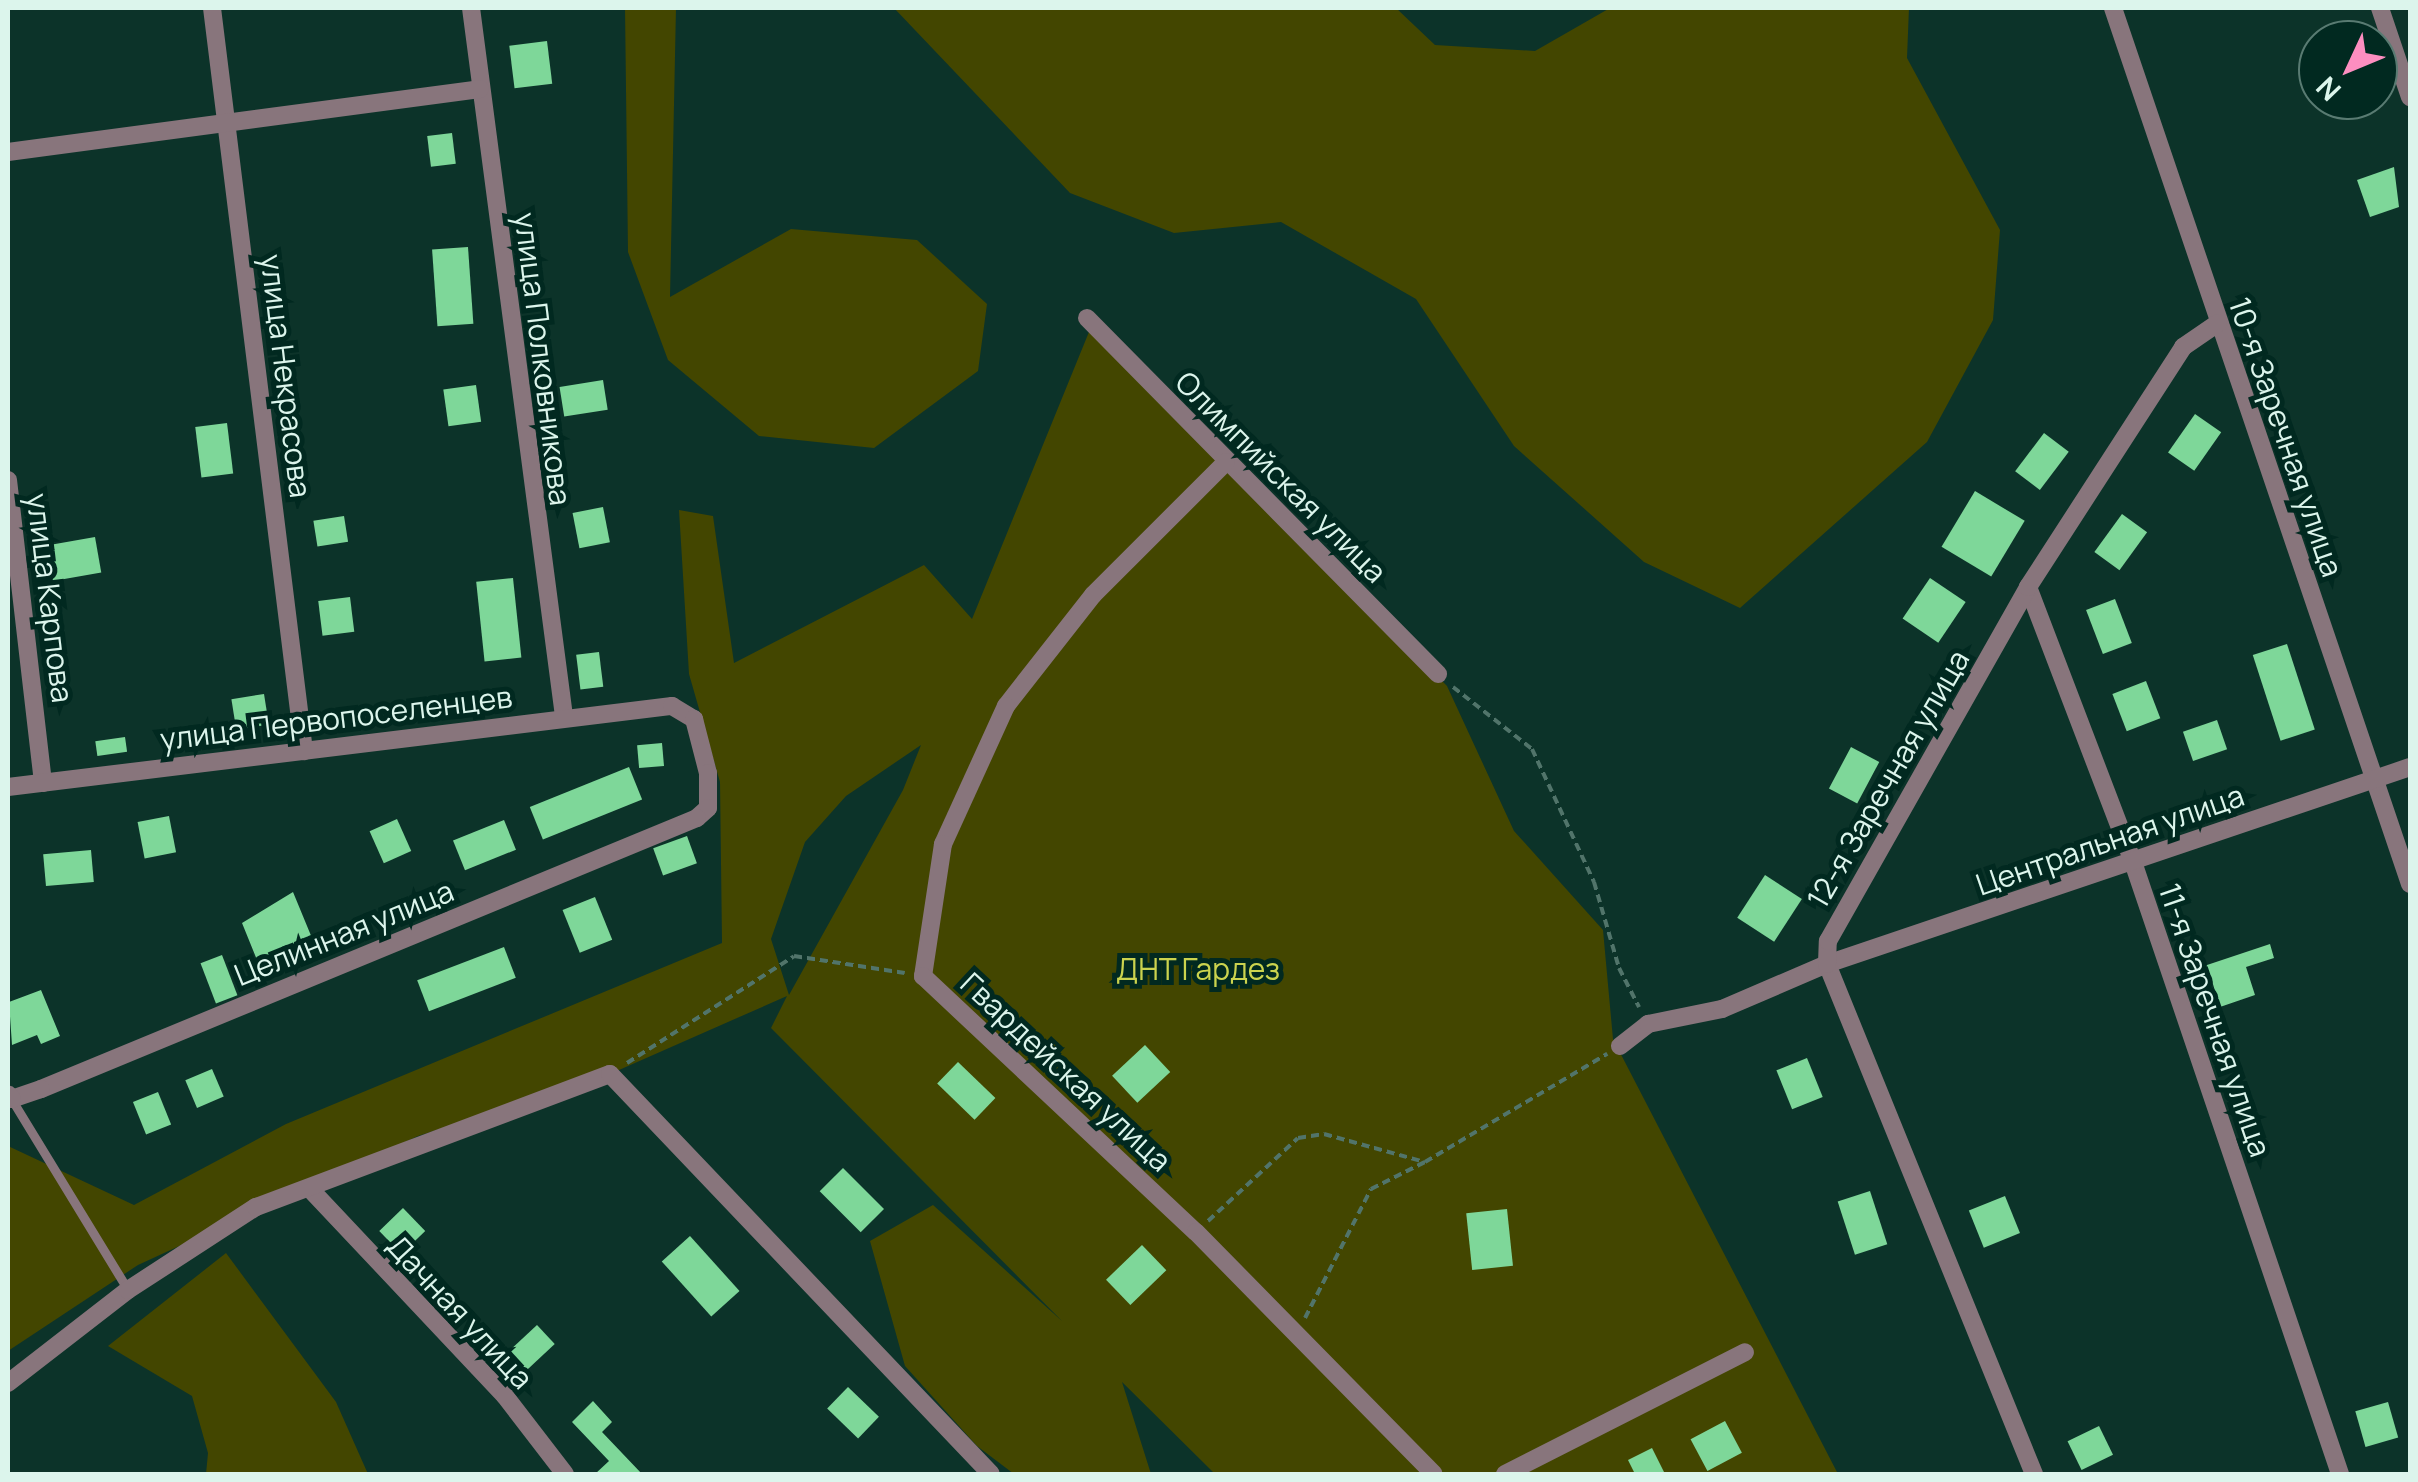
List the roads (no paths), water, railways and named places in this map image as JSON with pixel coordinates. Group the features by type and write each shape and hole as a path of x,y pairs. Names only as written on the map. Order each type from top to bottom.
{"street":[{"name":"улица Некрасова","path":"212,8 304,750"},
{"name":"улица Полковникова","path":"471,8 564,716"},
{"name":"10-я Заречная улица","path":"2113,8 2410,884"},
{"path":"2380,8 2410,97"},
{"path":"8,152 480,90"},
{"name":"Олимпийская улица","path":"1087,318 1438,674"},
{"name":"12-я Заречная улица","path":"1826,964 1828,941 2028,587 2183,347 2218,323"},
{"name":"Гвардейская улица","path":"1226,462 1093,595 1006,706 943,844 923,976 1196,1232 1434,1474"},
{"name":"улица Карпова","path":"8,480 44,783"},
{"name":"11-я Заречная улица","path":"2028,587 2133,862 2340,1474"},
{"name":"улица Первопоселенцев","path":"8,788 564,716 672,706 694,719 708,773 708,808 696,818"},
{"name":"Центральная улица","path":"1620,1046 1648,1024 1722,1010 1826,964 2410,767"},
{"name":"Целинная улица","path":"10,1096 696,818"},
{"path":"1826,964 2034,1474"},
{"path":"8,1383 128,1290 256,1208 610,1074 991,1474"},
{"name":"Дачная улица","path":"310,1190 504,1396 565,1474"},
{"path":"1506,1474 1745,1352"}],"lane":[{"path":"10,1096 128,1290"}],"park label":[{"name":"ДНТ Гардез","path":"1198,969"}]}
